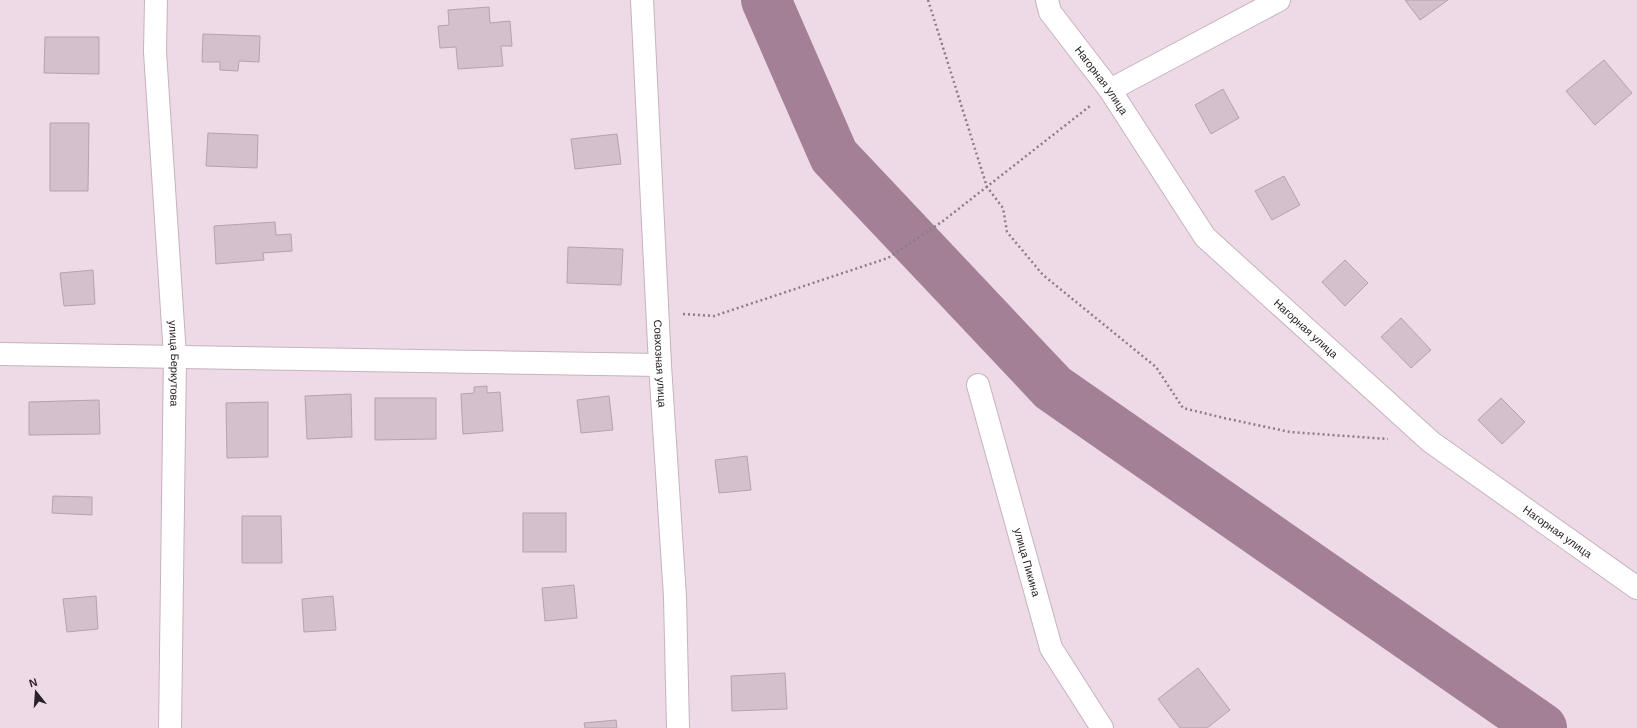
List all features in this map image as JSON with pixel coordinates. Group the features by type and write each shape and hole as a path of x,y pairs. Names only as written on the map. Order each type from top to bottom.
{"street":[{"name":"улица Беркутова","path":"156,0 155,52 175,356 170,728"},
{"name":"Совхозная улица","path":"642,0 659,313 660,365 675,597 678,728"},
{"name":"Нагорная улица","path":"1047,0 1050,12 1110,90 1205,237 1431,442 1637,588"},
{"path":"1110,90 1279,0"},
{"path":"0,354 660,365"},
{"name":"улица Пикина","path":"978,385 1051,648 1102,728"}],"path":[{"path":"928,0 987,187 1003,208 1007,232 1044,275 1156,367 1183,408 1290,432 1392,439"},
{"path":"659,313 714,316 888,258 943,221 1110,90"}],"building":[{"path":"1405,0 1448,0 1420,20"},
{"path":"489,7 490,23 510,21 512,46 501,46 503,66 458,69 456,47 440,48 438,26 449,25 448,10"},
{"path":"203,34 260,36 259,62 239,61 238,71 220,70 220,62 202,62"},
{"path":"45,37 99,37 99,74 44,73"},
{"path":"1604,60 1632,93 1595,125 1566,91"},
{"path":"1223,89 1239,118 1211,134 1195,105"},
{"path":"50,123 89,123 88,191 50,191"},
{"path":"208,133 258,135 257,168 206,166"},
{"path":"617,134 621,164 575,169 571,139"},
{"path":"1284,176 1300,205 1272,220 1255,191"},
{"path":"275,222 276,235 291,234 292,251 263,253 264,260 216,264 214,226"},
{"path":"568,247 623,249 621,285 567,283"},
{"path":"1345,260 1368,283 1345,306 1322,282"},
{"path":"93,270 95,304 64,306 60,273"},
{"path":"1401,318 1431,350 1411,368 1381,337"},
{"path":"487,386 487,393 500,392 503,431 463,434 461,394 474,393 474,387"},
{"path":"351,394 352,437 307,439 305,396"},
{"path":"609,396 613,430 581,433 577,400"},
{"path":"375,398 436,398 436,439 375,440"},
{"path":"1501,398 1525,422 1502,444 1478,420"},
{"path":"99,400 100,434 29,435 29,402"},
{"path":"268,402 268,457 227,458 226,403"},
{"path":"747,456 751,490 719,493 715,460"},
{"path":"53,496 92,497 92,515 52,513"},
{"path":"523,513 566,513 566,552 523,552"},
{"path":"242,516 281,516 282,563 242,563"},
{"path":"574,585 577,618 545,621 542,588"},
{"path":"96,596 98,629 67,632 63,599"},
{"path":"333,596 336,630 304,632 302,599"},
{"path":"1198,668 1230,710 1207,728 1180,728 1158,699"},
{"path":"785,673 787,709 732,711 731,676"},
{"path":"616,720 617,728 585,728 584,723"}],"waterway":[{"path":"766,0 834,156 1053,388 1542,728"}]}
